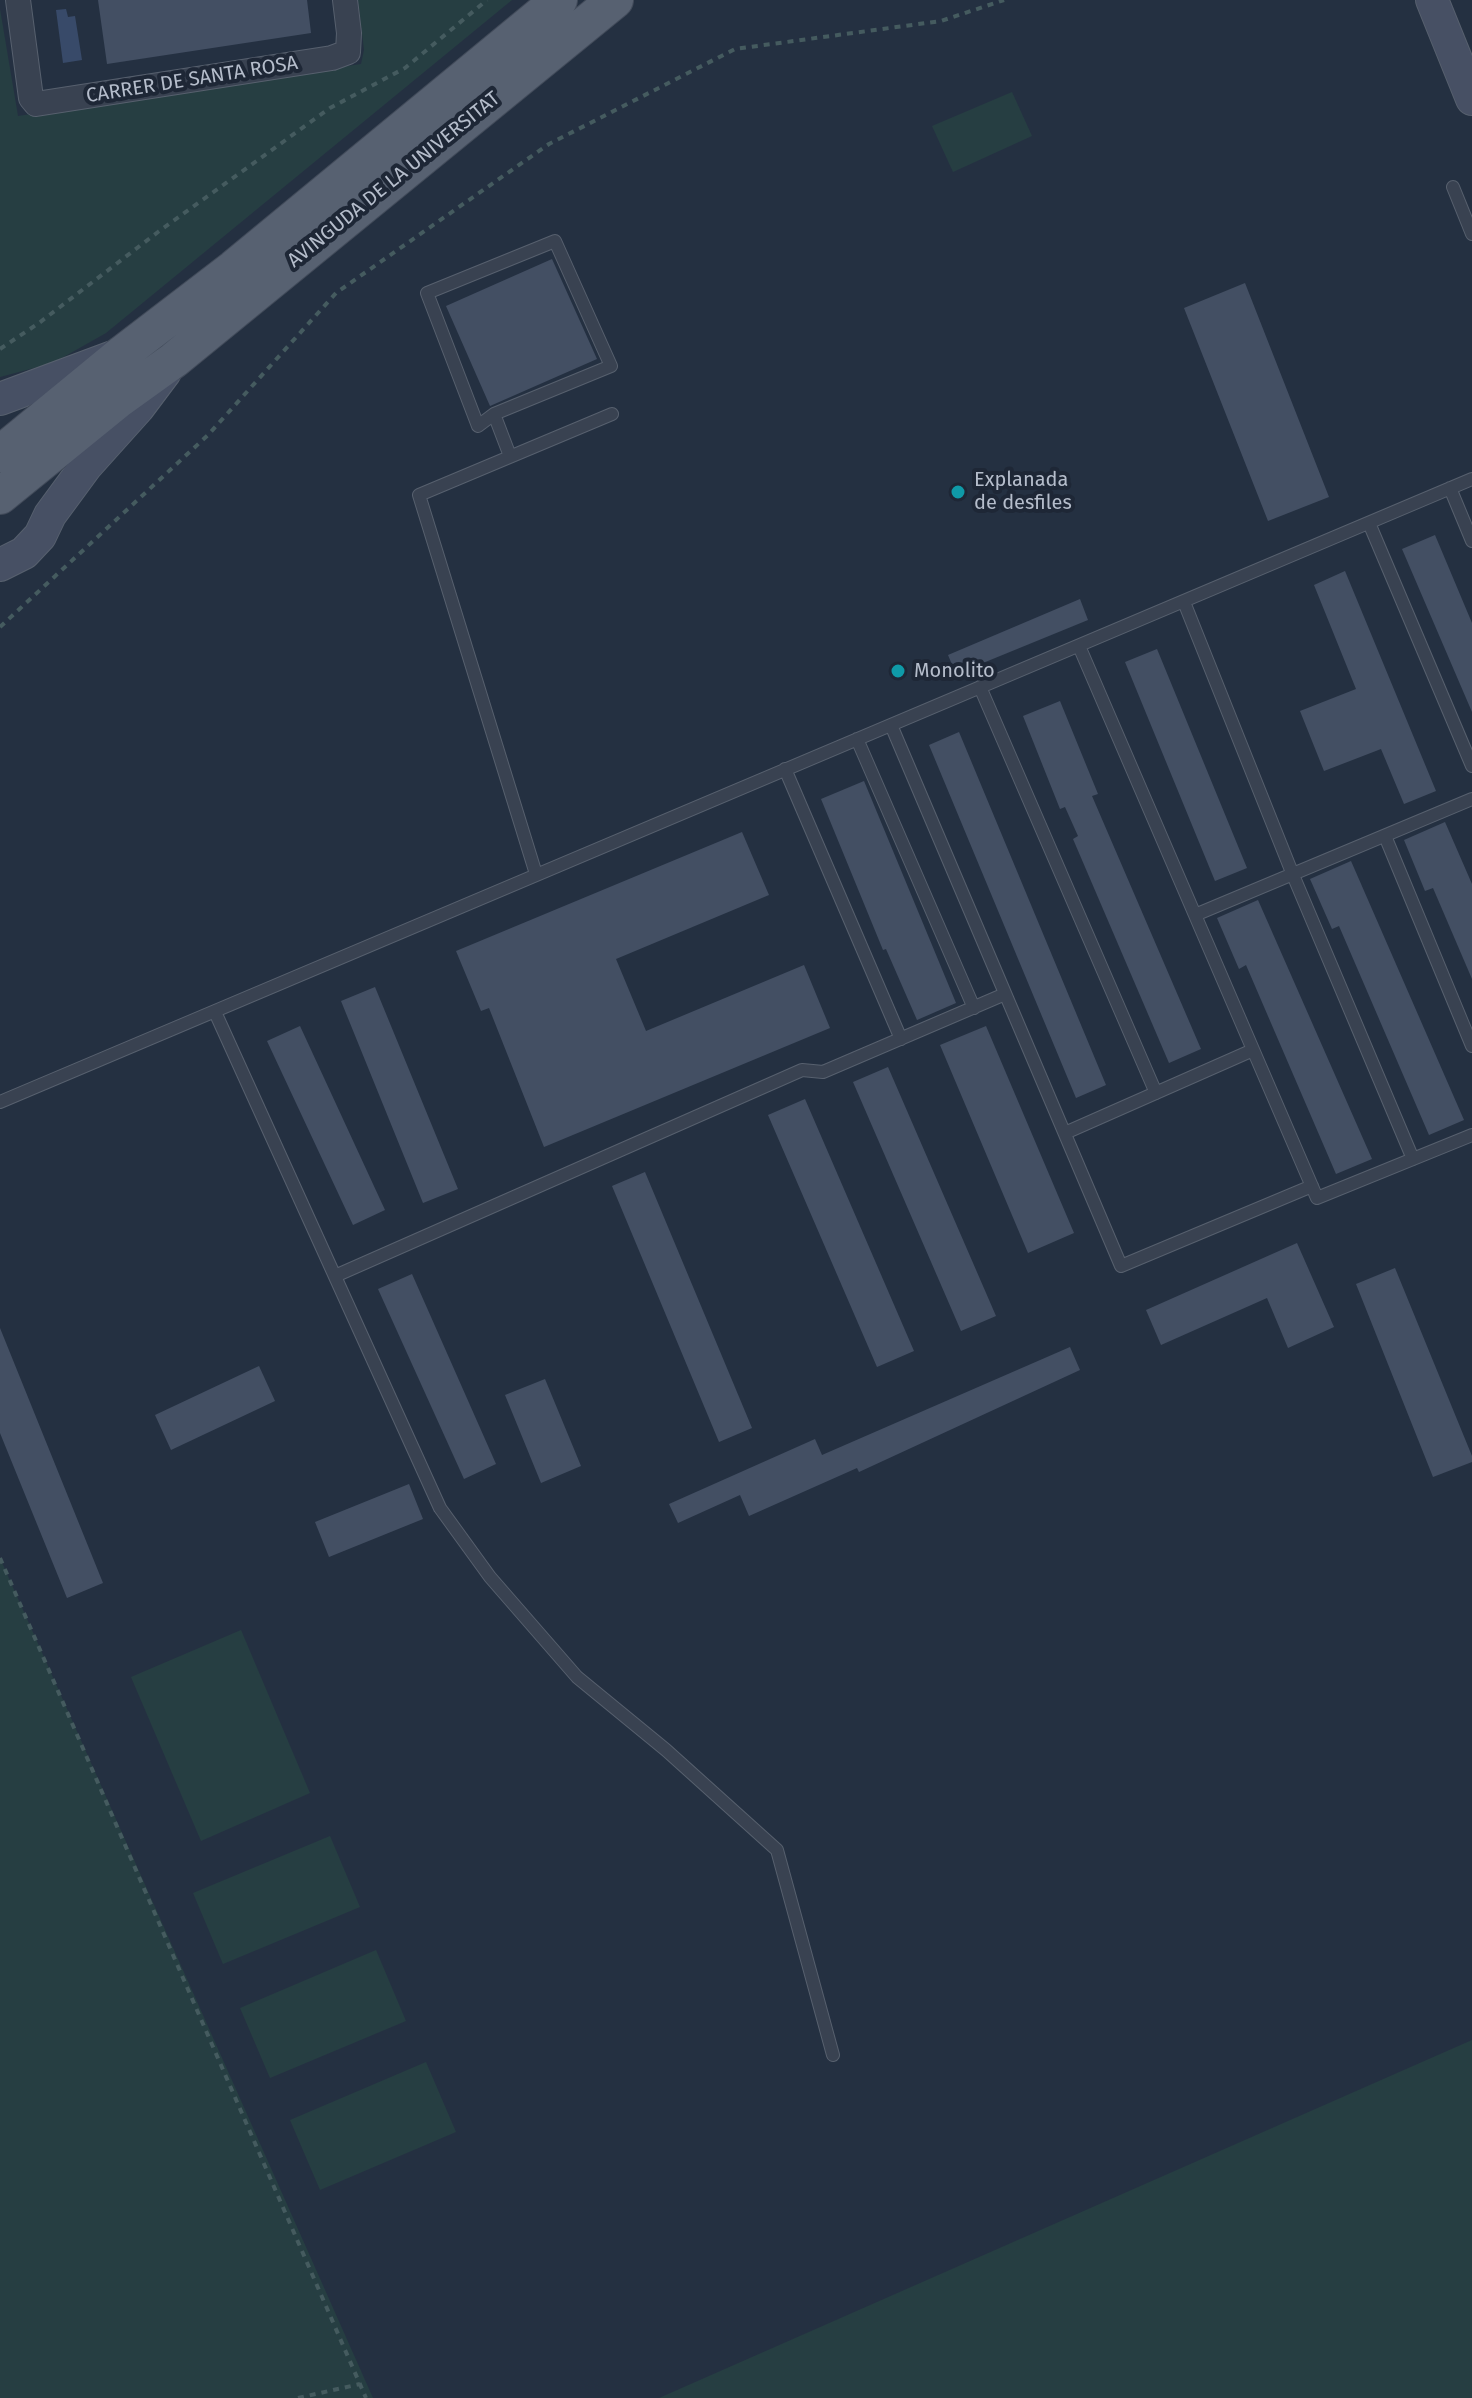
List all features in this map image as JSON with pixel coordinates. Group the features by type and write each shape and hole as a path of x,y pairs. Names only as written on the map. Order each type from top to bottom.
{"main road":[{"name":"AVINGUDA DE LA UNIVERSITAT","path":"0,496 18,440 123,353 234,268 559,0"},
{"name":"AVINGUDA DE LA UNIVERSITAT","path":"18,440 117,401 174,360 615,0"}],"street":[{"name":"CARRER DE SANTA ROSA","path":"18,0 31,98 36,104 332,58 348,52 345,0"},
{"path":"1432,0 1472,99"},
{"name":"AVINGUDA DE LA UNIVERSITAT","path":"0,399 123,353"},
{"name":"AVINGUDA DE LA UNIVERSITAT","path":"0,565 24,553 40,536 50,515 86,466 138,408 174,360"},
{"path":"18,440 52,486 50,515"}],"lane":[{"path":"1453,187 1472,234"},
{"path":"555,241 611,366 494,414 478,426 427,293 555,241"},
{"path":"494,414 510,456"},
{"path":"536,874 419,495 612,414"},
{"path":"0,1102 1472,479"},
{"path":"1450,488 1472,541"},
{"path":"1369,523 1472,766"},
{"path":"1184,602 1293,875 1413,1159"},
{"path":"1079,646 1317,1198 1472,1135"},
{"path":"980,687 1156,1093"},
{"path":"891,725 1121,1266 1312,1186"},
{"path":"857,739 974,1008"},
{"path":"785,769 901,1039"},
{"path":"1195,915 1472,799"},
{"path":"1385,836 1472,1046"},
{"path":"335,1276 802,1070 823,1072 1005,994"},
{"path":"215,1012 440,1508 490,1577 577,1677 666,1750 777,1850 833,2055"},
{"path":"1065,1133 1253,1050"}],"path":[{"path":"0,349 330,108 405,68 487,0"},
{"path":"0,627 208,435 336,293 549,144 735,49 941,21 1004,0"},
{"path":"0,1558 366,2398"},
{"path":"298,2398 360,2384"}],"green space":[{"path":"358,0 512,0 106,333 53,363 0,377 0,9 18,116 361,64 364,50"},
{"path":"1012,92 1032,136 953,172 932,126"},
{"path":"0,1558 373,2398 0,2398"},
{"path":"241,1630 310,1793 201,1841 131,1677"},
{"path":"330,1836 360,1907 223,1964 193,1893"},
{"path":"376,1950 406,2021 270,2078 240,2008"},
{"path":"1472,2040 1472,2398 659,2398"},
{"path":"426,2062 456,2132 320,2190 290,2120"}],"water":[{"path":"66,9 68,17 75,16 82,60 63,63 56,10"}],"building":[{"path":"98,0 307,0 311,33 107,64"},
{"path":"552,259 597,359 490,406 446,306"},
{"path":"1245,283 1329,497 1268,521 1184,308"},
{"path":"1435,535 1472,623 1472,712 1402,549"},
{"path":"1345,571 1436,791 1404,804 1381,749 1324,771 1300,711 1356,689 1314,585"},
{"path":"1080,599 1088,620 956,674 948,655"},
{"path":"1157,649 1247,868 1215,881 1125,662"},
{"path":"1060,701 1098,794 1092,796 1201,1049 1169,1063 1073,839 1078,836 1065,807 1060,809 1023,716"},
{"path":"959,732 1106,1085 1076,1098 929,745"},
{"path":"864,781 956,1003 917,1020 886,949 883,950 821,799"},
{"path":"1445,822 1472,884 1472,979 1433,888 1425,891 1404,840"},
{"path":"742,832 769,895 616,959 646,1031 804,965 830,1028 544,1147 489,1008 481,1011 456,951"},
{"path":"1351,861 1464,1120 1429,1135 1339,926 1332,929 1310,879"},
{"path":"1258,900 1372,1159 1336,1174 1246,965 1239,969 1217,918"},
{"path":"375,987 458,1189 423,1203 341,1001"},
{"path":"300,1026 385,1210 353,1225 267,1041"},
{"path":"986,1026 1074,1233 1028,1253 940,1045"},
{"path":"888,1067 996,1316 961,1331 853,1082"},
{"path":"805,1099 914,1351 877,1367 768,1115"},
{"path":"645,1172 752,1428 719,1442 612,1186"},
{"path":"1297,1243 1334,1327 1288,1348 1267,1298 1161,1345 1146,1310"},
{"path":"1395,1268 1472,1456 1472,1462 1433,1477 1356,1284"},
{"path":"412,1274 496,1464 464,1479 378,1289"},
{"path":"0,1328 103,1583 67,1598 0,1433"},
{"path":"1070,1347 1080,1370 859,1472 857,1468 749,1516 740,1495 678,1523 669,1504 815,1439 822,1455"},
{"path":"259,1366 275,1401 171,1450 155,1415"},
{"path":"545,1379 581,1466 541,1483 505,1395"},
{"path":"409,1484 423,1519 329,1557 315,1522"}],"place":[{"name":"Explanada de desfiles","path":"958,492"},
{"name":"Monolito","path":"898,671"}]}
